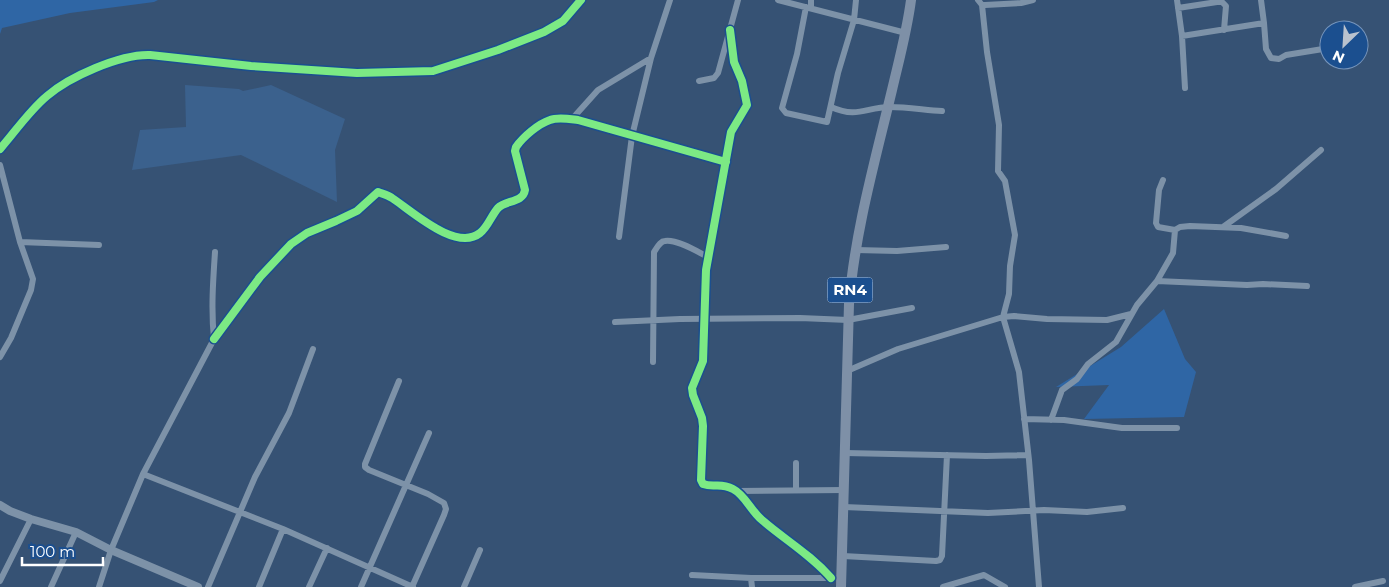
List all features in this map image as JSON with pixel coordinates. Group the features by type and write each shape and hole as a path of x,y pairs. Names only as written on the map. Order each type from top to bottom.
{"highway":[{"name":"RN4","path":"842,583 848,320 851,275 906,33 911,0"}],"street":[{"path":"0,148 47,96 98,68 123,58 150,55 251,66 357,73 433,72 544,32 563,21 581,0"},
{"path":"619,236 632,136 651,58 670,0"},
{"path":"699,81 714,78 718,73 738,0"},
{"path":"778,0 906,33"},
{"path":"811,0 782,108 786,113 827,122 838,73 854,20 856,0"},
{"path":"1033,0 1021,3 980,2 999,124 998,171 1005,182 1015,235 1010,266 1009,294 1003,317 1017,365 1028,455 1039,587"},
{"path":"1177,0 1182,36 1185,88"},
{"path":"1262,0 1266,49 1271,58 1279,59 1319,50"},
{"path":"1178,8 1222,2 1226,6 1224,30"},
{"path":"1182,36 1264,23"},
{"path":"730,30 734,62 742,81 747,105 743,115 733,126 708,257 705,286 703,361 692,388 692,395 702,418 703,426 701,480 707,486 724,485 737,491 761,520 794,543 830,578 842,583"},
{"path":"572,119 598,90 651,58"},
{"path":"831,107 844,112 858,113 888,107 942,111"},
{"path":"99,587 111,550 143,474 214,339 260,277 291,244 307,233 336,222 357,211 378,192 390,196 445,234 462,238 475,236 481,232 500,206 524,194 525,190 515,151 518,144 535,129 550,120 572,119 726,162"},
{"path":"1223,227 1276,189 1321,150"},
{"path":"0,165 20,242 32,274 31,290 11,338 0,357"},
{"path":"1163,180 1159,190 1156,224 1158,227 1175,230 1180,227 1190,226 1241,228 1286,236"},
{"path":"1051,420 1062,390 1078,379 1088,364 1116,342 1131,314 1157,281 1173,253 1175,230"},
{"path":"653,362 654,252 665,241 678,243 708,257"},
{"path":"20,242 99,245"},
{"path":"856,250 906,251 946,247"},
{"path":"214,339 212,285 215,252"},
{"path":"1157,281 1306,286"},
{"path":"615,322 800,318 848,320 912,308"},
{"path":"847,371 898,349 1003,317 1107,320 1131,314"},
{"path":"208,587 255,477 289,413 313,349"},
{"path":"143,474 283,529 412,587 446,509 444,503 365,467 399,381"},
{"path":"1024,419 1064,420 1122,428 1177,428"},
{"path":"361,587 429,433"},
{"path":"845,452 1028,455"},
{"path":"843,556 940,560 942,556 946,510 947,455"},
{"path":"796,463 796,490"},
{"path":"737,491 844,490"},
{"path":"0,505 31,519 76,532 111,550 198,587"},
{"path":"844,507 988,513 1032,511 1087,512 1123,508"},
{"path":"0,582 31,519"},
{"path":"258,587 283,529"},
{"path":"51,587 76,532"},
{"path":"310,587 327,548"},
{"path":"464,587 480,550"},
{"path":"692,575 751,578 830,578"},
{"path":"943,587 984,576 1005,587"},
{"path":"751,578 752,587"},
{"path":"1355,587 1383,581"}],"shaded area":[{"path":"0,0 158,0 70,13 2,28 0,34"},
{"path":"185,85 239,89 243,91 271,85 345,119 335,150 337,202 241,155 132,170 140,130 186,127"},
{"path":"1164,309 1185,359 1196,372 1184,417 1084,419 1109,385 1056,387 1121,347"}],"cycle path":[{"path":"0,149 34,108 47,96 81,74 124,58 150,55 251,66 357,73 433,71 498,50 544,32 563,21 581,0"},
{"path":"730,30 734,62 742,81 747,105 731,132 706,270 703,361 692,388 703,426 701,480 703,484 724,486 737,492 762,520 806,554 831,578"},
{"path":"214,339 260,277 291,244 307,233 357,211 378,192 390,197 434,228 447,234 470,237 480,233 501,205 524,194 525,190 515,151 516,147 531,131 550,120 560,118 578,120 726,162"}]}
